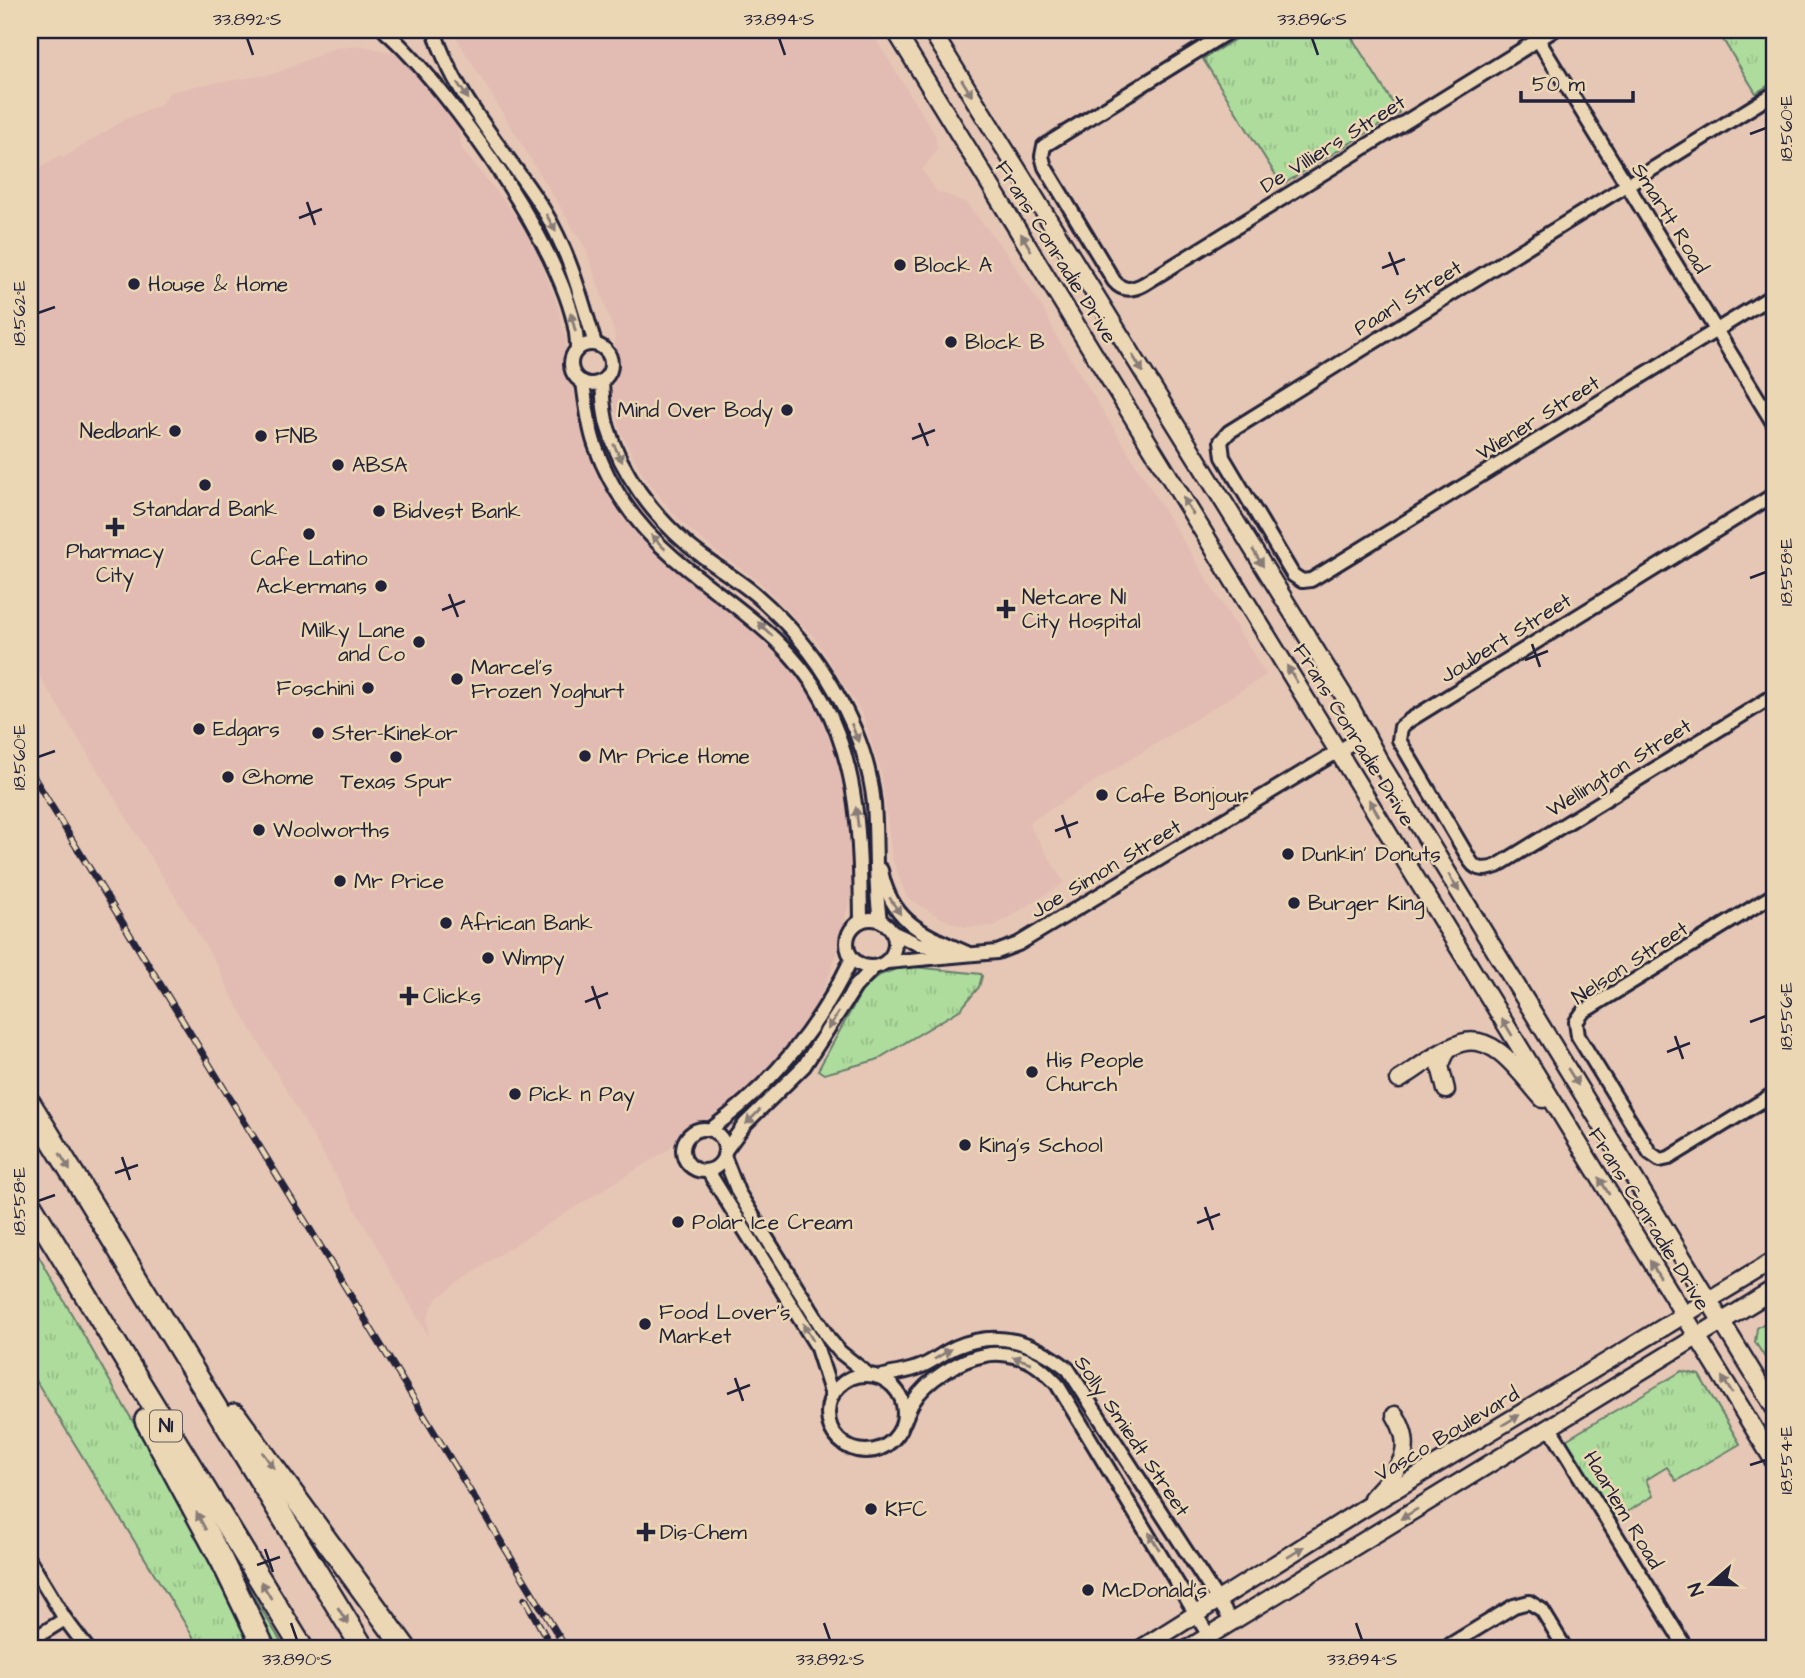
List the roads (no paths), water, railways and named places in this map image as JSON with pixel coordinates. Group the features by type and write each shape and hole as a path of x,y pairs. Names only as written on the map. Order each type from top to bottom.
{"highway":[{"name":"N1","path":"30,1104 363,1648"},
{"name":"N1","path":"30,1204 302,1648"},
{"path":"30,1221 162,1448 222,1561 264,1648"},
{"path":"167,1328 242,1424 405,1648"}],"main road":[{"name":"Frans Conradie Drive","path":"895,30 1775,1463"},
{"name":"Frans Conradie Drive","path":"931,30 1342,693 1775,1409"},
{"path":"1399,1080 1467,1042 1484,1044 1496,1049 1568,1127"},
{"path":"1446,1090 1440,1066 1447,1051"},
{"name":"Vasco Boulevard","path":"1142,1648 1361,1510 1775,1260"},
{"path":"1189,1648 1775,1289"},
{"path":"1361,1510 1396,1471 1403,1459 1405,1437 1395,1415"}],"street":[{"path":"382,31 401,30"},
{"path":"434,30 456,81 543,209 561,242 585,305 595,344"},
{"name":"De Villiers Street","path":"1231,30 1044,146 1042,151 1045,167 1114,281 1121,288 1131,290 1144,284 1535,35 1554,30"},
{"path":"382,31 420,64 519,201 559,281 573,319 577,349"},
{"name":"Smartt Road","path":"1535,35 1775,426"},
{"name":"Paarl Street","path":"1320,574 1306,581 1293,575 1223,457 1221,449 1224,436 1775,93"},
{"name":"Wiener Street","path":"1320,574 1775,294"},
{"path":"583,383 602,381 610,369 608,353 595,344 577,349 570,366 573,374 583,383 594,445 624,502 645,530 672,556 758,622 780,644 821,697 840,737 854,789 860,844 861,921"},
{"path":"602,381 608,429 623,463 647,501 689,546 755,594 787,623 812,654 835,690 863,752 872,792 876,842 884,884 893,905 906,922 921,932 969,954"},
{"name":"Joubert Street","path":"1482,869 1471,862 1404,751 1399,740 1401,727 1775,494"},
{"name":"Wellington Street","path":"1482,869 1497,866 1775,695"},
{"name":"Joe Simon Street","path":"887,962 997,951 1018,944 1365,735"},
{"path":"876,842 875,877 880,920"},
{"name":"Nelson Street","path":"1775,894 1583,1012 1576,1022 1578,1036 1650,1153 1660,1160 1668,1158 1775,1093"},
{"path":"708,1171 816,1345 832,1395 828,1415 836,1437 845,1446 856,1451 883,1448 897,1437 904,1422 903,1400 890,1382 874,1376 840,1352 829,1339 738,1192 725,1154 722,1138 711,1129 694,1130 685,1140 682,1153 688,1165 701,1171 718,1166 725,1154 745,1125 804,1066 855,987 874,967 887,962 895,948 894,933 888,925 880,920 870,919 861,921 851,930 847,946 852,958 862,965 874,967"},
{"name":"Joe Simon Street","path":"894,933 925,946 969,954"},
{"path":"711,1129 736,1111 792,1055 823,1012 852,958"},
{"name":"Solly Smiedt Street","path":"874,1376 922,1367 955,1347 984,1339 1027,1343 1050,1355 1068,1369 1232,1622"},
{"name":"Solly Smiedt Street","path":"904,1422 913,1402 929,1384 963,1363 985,1354 1028,1360 1044,1370 1057,1384 1209,1636"},
{"path":"832,1395 848,1380 874,1376"},
{"name":"Haarlem Road","path":"1550,1428 1686,1648"},
{"path":"30,1561 65,1619 87,1648"},
{"path":"1445,1648 1514,1606 1529,1602 1542,1610 1565,1648"},
{"path":"30,1641 65,1619"}],"railway":[{"path":"30,771 566,1648"},
{"path":"525,1599 552,1648"}],"place":[{"name":"Block A","path":"900,265"},
{"name":"House & Home","path":"134,284"},
{"name":"Block B","path":"951,342"},
{"name":"Mind Over Body","path":"787,410"},
{"name":"Nedbank","path":"175,431"},
{"name":"FNB","path":"261,436"},
{"name":"ABSA","path":"338,465"},
{"name":"Standard Bank","path":"205,485"},
{"name":"Bidvest Bank","path":"379,511"},
{"name":"Pharmacy City","path":"115,527"},
{"name":"Cafe Latino","path":"309,534"},
{"name":"Ackermans","path":"381,586"},
{"name":"Netcare N1 City Hospital","path":"1006,609"},
{"name":"Milky Lane and Co","path":"419,642"},
{"name":"Marcel's Frozen Yoghurt","path":"457,679"},
{"name":"Foschini","path":"368,688"},
{"name":"Edgars","path":"199,729"},
{"name":"Ster-Kinekor","path":"318,733"},
{"name":"Mr Price Home","path":"585,756"},
{"name":"Texas Spur","path":"396,757"},
{"name":"@home","path":"228,777"},
{"name":"Cafe Bonjour","path":"1102,795"},
{"name":"Woolworths","path":"259,830"},
{"name":"Dunkin' Donuts","path":"1288,854"},
{"name":"Mr Price","path":"340,881"},
{"name":"Burger King","path":"1294,903"},
{"name":"African Bank","path":"446,923"},
{"name":"Wimpy","path":"488,958"},
{"name":"Clicks","path":"409,996"},
{"name":"His People Church","path":"1032,1072"},
{"name":"Pick n Pay","path":"515,1094"},
{"name":"King's School","path":"965,1145"},
{"name":"Polar Ice Cream","path":"678,1222"},
{"name":"Food Lover's Market","path":"645,1324"},
{"name":"KFC","path":"871,1509"},
{"name":"Dis-Chem","path":"646,1532"},
{"name":"McDonald's","path":"1088,1590"}]}
